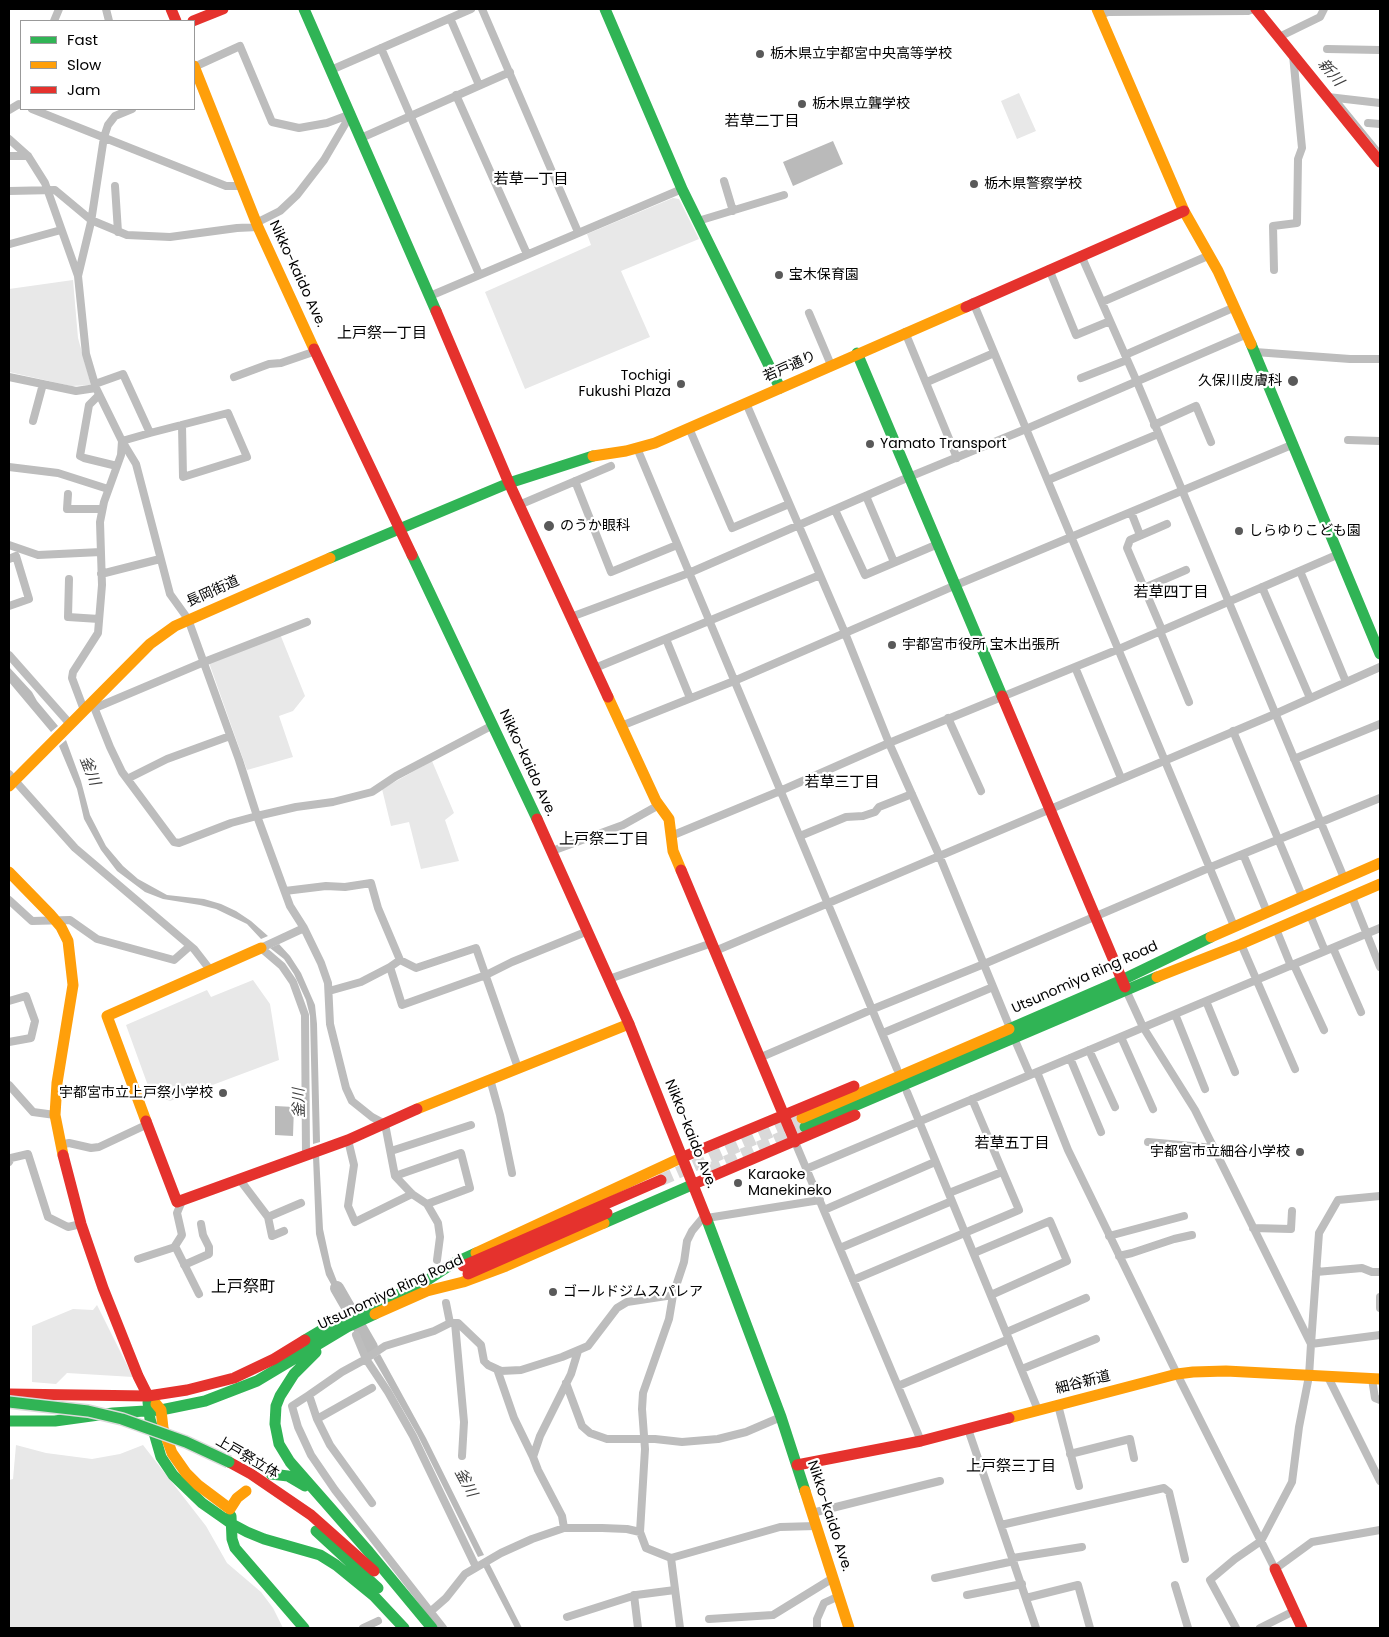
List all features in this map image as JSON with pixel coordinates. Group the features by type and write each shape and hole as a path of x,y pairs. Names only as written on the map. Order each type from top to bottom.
{"main road":[{"path":"195,21 223,9"},
{"path":"304,9 430,296 509,483 621,726 659,805 669,819 673,851 795,1142"},
{"path":"605,9 682,189 780,388"},
{"path":"1254,9 1282,36 1292,53 1333,97 1380,162"},
{"path":"1099,12 1184,211 1210,255 1255,352 1379,646"},
{"name":"Nikko-kaido Ave.","path":"197,82 257,225 493,724 629,1024 684,1157 798,1466 849,1628"},
{"name":"若戸通り","path":"400,528 509,483 586,457 637,448 689,428 1184,211"},
{"path":"857,354 1124,985"},
{"name":"長岡街道","path":"11,780 90,706 150,644 175,626 400,528"},
{"name":"Utsunomiya Ring Road","path":"1012,1033 952,1064 804,1123 933,1062 1012,1033 1124,985 1234,926 1380,863"},
{"path":"9,872 56,921 68,940 73,985 56,1083 56,1115 60,1145 81,1224 103,1288 138,1376 148,1396 161,1410 167,1443 178,1463 198,1485 230,1508"},
{"name":"Utsunomiya Ring Road","path":"1124,985 1241,944 1380,884"},
{"path":"261,948 107,1016 178,1202 348,1140 437,1100 629,1024"},
{"path":"424,1288 452,1264 684,1157 897,1069 933,1062"},
{"path":"424,1288 463,1282 506,1266 907,1092 933,1079 952,1064"},
{"name":"Utsunomiya Ring Road","path":"9,1421 55,1420 113,1413 161,1410 205,1401 250,1384 379,1307 663,1184"},
{"name":"Utsunomiya Ring Road","path":"9,1394 148,1396 187,1390 234,1378 274,1359 326,1326 348,1326"},
{"path":"348,1326 320,1348 294,1374 280,1396 275,1415 276,1435 284,1454 334,1512 383,1588 404,1628"},
{"name":"細谷新道","path":"798,1466 921,1441 1177,1374 1209,1371 1376,1379"},
{"path":"148,1396 148,1411 161,1457 173,1475 202,1503 232,1524 264,1539 320,1555 346,1572 383,1588 432,1628"},
{"name":"上戸祭立体","path":"9,1402 62,1407 122,1419 186,1442 227,1466"},
{"name":"上戸祭立体","path":"9,1409 81,1418 121,1426 147,1434 251,1474 311,1515 342,1540 383,1588 412,1628"},
{"path":"270,1474 288,1476 296,1480 308,1488 334,1512"},
{"path":"246,1491 237,1498 230,1508 232,1539 235,1548 304,1628"},
{"path":"1275,1569 1302,1628"},
{"name":"上戸祭立体","path":"383,1588 424,1628"}],"street":[{"path":"331,70 471,9"},
{"path":"482,9 578,232"},
{"path":"1099,12 1248,11 1254,9"},
{"path":"1282,36 1320,17 1324,9"},
{"path":"450,18 479,85"},
{"path":"195,66 240,46 272,122 299,128 327,123 351,114"},
{"path":"381,48 480,274"},
{"path":"1327,50 1380,50"},
{"path":"1274,270 1273,226 1297,223 1298,159 1302,148 1292,53"},
{"path":"361,138 510,72"},
{"path":"456,95 528,254"},
{"path":"1333,97 1380,103"},
{"path":"9,110 20,104"},
{"path":"35,110 226,186 242,186"},
{"path":"78,276 91,220 104,137 108,125 115,116 130,110"},
{"path":"9,192 55,190 91,220 127,235 161,238 257,225 280,211 297,195 324,160 351,114"},
{"path":"1368,123 1380,124"},
{"path":"9,139 28,156 45,183 78,276 86,354 96,389 122,441 136,464 170,594 188,619 290,906 304,928 321,963 329,992 330,1024 346,1088 352,1101 372,1117 385,1124 395,1176 412,1194 427,1204 438,1223 440,1237 437,1260"},
{"path":"9,156 28,156"},
{"path":"724,181 733,211"},
{"path":"115,186 118,232"},
{"path":"430,296 682,189"},
{"path":"698,221 784,195"},
{"path":"10,244 61,230"},
{"path":"1081,255 1137,382 1344,878"},
{"path":"1102,302 1210,255"},
{"path":"1049,269 1076,336 1110,322"},
{"path":"973,302 1234,926"},
{"path":"1081,378 1235,307"},
{"path":"809,313 831,366"},
{"path":"905,332 957,458"},
{"path":"571,617 689,573 909,477 1247,334"},
{"path":"234,377 269,364 281,363 316,351"},
{"path":"1255,352 1350,359 1380,359"},
{"path":"927,382 994,353"},
{"path":"9,377 76,391 96,389 123,374 150,433"},
{"path":"33,421 43,384"},
{"path":"96,389 89,405 80,456 117,466"},
{"path":"746,403 845,633 889,743 939,855 1012,1033 1109,1236 1275,1569 1312,1542 1380,1530"},
{"path":"1154,425 1196,406 1211,442"},
{"path":"122,441 150,433 228,413 247,457 183,477 182,425"},
{"path":"689,428 732,528 789,504"},
{"path":"1048,480 1158,434"},
{"path":"1348,440 1380,441"},
{"path":"122,441 121,455 108,489 100,522 101,574 98,633 73,672 72,678 90,706 122,772 174,842 179,843 231,823 257,816 296,807 333,802 372,792 396,776 493,724"},
{"path":"621,726 1294,444"},
{"path":"637,448 897,1069"},
{"path":"586,457 593,473"},
{"path":"519,505 611,466"},
{"path":"9,467 58,473 108,489"},
{"path":"575,481 611,572 677,545"},
{"path":"68,494 67,509 102,509"},
{"path":"866,496 894,562"},
{"path":"835,510 865,575 938,544"},
{"path":"1131,512 1140,535"},
{"path":"1167,524 1130,540 1127,548 1189,702"},
{"path":"9,544 38,555 101,552"},
{"path":"671,836 948,718 1119,649 1339,554"},
{"path":"9,559 16,556 30,599 9,606"},
{"path":"101,574 160,559"},
{"path":"1144,588 1186,570"},
{"path":"1300,571 1346,682"},
{"path":"594,668 820,575"},
{"path":"69,579 68,617 99,619"},
{"path":"1262,587 1310,698"},
{"path":"90,706 307,622"},
{"path":"666,639 690,698"},
{"path":"9,655 69,726"},
{"path":"609,978 713,947 828,902 1233,732 1380,666"},
{"path":"1075,667 1120,778"},
{"path":"948,718 981,791"},
{"path":"1294,759 1380,724"},
{"path":"1233,732 1302,896"},
{"path":"127,779 167,759 230,736"},
{"path":"11,780 75,848 190,946 211,970"},
{"path":"800,836 846,817 863,816 875,812 879,807 912,794"},
{"path":"759,1058 1210,867 1380,798"},
{"path":"552,851 623,825 659,805"},
{"path":"1243,854 1267,912"},
{"path":"285,891 371,883 378,908 400,960 416,968 476,948 518,1068"},
{"path":"1352,896 1380,967"},
{"path":"9,900 32,921 70,920 97,939 174,960 190,946"},
{"path":"1310,915 1361,1012"},
{"path":"304,928 261,948 282,966 293,982 305,1016 306,1156"},
{"path":"806,1169 1380,928"},
{"path":"1276,929 1324,1030"},
{"path":"390,967 402,1005 486,975 512,962 588,931"},
{"path":"1241,944 1295,1069"},
{"path":"329,992 361,982 400,960"},
{"path":"1124,985 1143,1027 1195,1110 1311,1344"},
{"path":"883,1033 993,987"},
{"path":"9,1000 26,996 36,1021 31,1038 9,1042"},
{"path":"1206,1001 1235,1072"},
{"path":"1174,1014 1204,1089"},
{"path":"1121,1037 1153,1109"},
{"path":"1089,1050 1115,1106"},
{"path":"1070,1058 1101,1132"},
{"path":"490,1079 500,1115 512,1173"},
{"path":"9,1085 33,1112 56,1115"},
{"path":"907,1092 1038,1410"},
{"path":"853,1280 966,1234 1018,1210 972,1099"},
{"path":"60,1145 69,1143 91,1148 99,1147 148,1124"},
{"path":"391,1151 472,1126"},
{"path":"348,1140 354,1165 348,1206 355,1222 412,1194"},
{"path":"795,1142 921,1441"},
{"path":"1148,1142 1214,1148"},
{"path":"395,1176 461,1153 470,1188 427,1204"},
{"path":"10,1157 28,1154 48,1217 68,1227 81,1224"},
{"path":"824,1210 935,1162"},
{"path":"949,1193 1002,1172"},
{"path":"240,1180 268,1217 272,1236 284,1231"},
{"path":"1236,1628 1210,1580 1261,1541 1292,1482 1299,1427 1309,1376 1320,1233 1338,1200 1380,1196"},
{"path":"816,1526 780,1527 671,1558 646,1548 640,1532 645,1449 642,1409 643,1394 669,1319 673,1295 684,1262 687,1241 692,1230 706,1216 820,1200"},
{"path":"138,1258 175,1247 182,1235 178,1213 182,1201"},
{"path":"840,1248 952,1201"},
{"path":"268,1217 301,1203"},
{"path":"1253,1228 1291,1229 1292,1211"},
{"path":"1109,1236 1184,1216"},
{"path":"974,1253 1050,1221 1064,1253 1067,1261 991,1294"},
{"path":"184,1265 209,1254 209,1246 203,1235 201,1224"},
{"path":"1119,1256 1192,1235"},
{"path":"175,1247 199,1294"},
{"path":"1316,1272 1362,1268 1372,1272 1380,1272"},
{"path":"443,1628 335,1490 311,1455 298,1428 292,1406 385,1346 434,1331 452,1323 458,1323 481,1345 484,1361 488,1365 501,1370 521,1370 588,1346 617,1308 627,1302 673,1295"},
{"path":"1380,1297 1380,1308"},
{"path":"898,1386 1086,1298"},
{"path":"446,1303 452,1323 464,1422 462,1456"},
{"path":"348,1326 413,1436 477,1566"},
{"path":"1311,1344 1380,1335"},
{"path":"1022,1369 1096,1339"},
{"path":"533,1457 540,1436 571,1374 578,1351"},
{"path":"497,1369 514,1418 562,1516 564,1528"},
{"path":"1328,1377 1380,1480"},
{"path":"1376,1379 1375,1398 1380,1400"},
{"path":"566,1384 582,1426 590,1432 608,1439 655,1439 682,1442 718,1439 746,1432 780,1417"},
{"path":"318,1419 372,1388"},
{"path":"309,1395 330,1445 372,1504"},
{"path":"1058,1405 1078,1486"},
{"path":"968,1429 1036,1628"},
{"path":"1070,1454 1130,1439 1134,1458"},
{"path":"812,1513 940,1481"},
{"path":"1001,1525 1164,1488 1169,1492 1185,1559"},
{"path":"430,1612 446,1598 465,1574 501,1553 532,1539 564,1528 627,1529 640,1532"},
{"path":"935,1578 1013,1560 1082,1547"},
{"path":"671,1558 680,1628"},
{"path":"709,1619 773,1615 833,1578"},
{"path":"967,1595 1022,1584"},
{"path":"1026,1598 1078,1585 1090,1628"},
{"path":"1175,1585 1188,1628"},
{"path":"567,1617 634,1595 675,1590"},
{"path":"634,1595 638,1628"},
{"path":"817,1628 817,1619 824,1602 839,1596"},
{"path":"1260,1628 1294,1611"},
{"path":"363,1628 378,1621"}],"shaded area":[{"path":"1019,93 1036,131 1017,139 1001,101"},
{"path":"833,141 843,164 793,186 783,162"},
{"path":"673,198 679,199 699,239 621,271 650,337 525,389 485,292 591,245 587,234"},
{"path":"73,280 78,338 91,385 71,386 9,372 9,289"},
{"path":"280,634 305,696 293,711 279,716 293,757 247,770 207,657"},
{"path":"9,667 32,692 58,726 51,732 9,682"},
{"path":"66,740 81,781 90,815 106,846 123,866 138,879 167,895 204,899 236,911 268,936 261,939 247,924 216,909 163,899 145,892 117,871 101,850 84,819 77,789 59,746"},
{"path":"432,761 454,813 445,820 459,861 421,869 409,822 391,826 382,789"},
{"path":"279,944 290,956 301,973 315,1005 320,1142 313,1144 310,1016 306,1000 294,974 284,959 270,948"},
{"path":"253,980 270,1004 279,1060 170,1101 151,1094 126,1025 207,990 211,997"},
{"path":"275,1106 294,1107 293,1136 275,1135"},
{"path":"319,1155 323,1229 331,1266 338,1284 350,1303 343,1306 326,1275 316,1234 313,1157"},
{"path":"97,1305 133,1377 67,1373 56,1384 32,1382 32,1326 73,1309 93,1310"},
{"path":"380,1354 426,1438 484,1555 478,1557 417,1434 373,1358"},
{"path":"16,1445 46,1453 92,1459 120,1454 143,1445 206,1526 227,1563 261,1592 273,1608 283,1628 9,1628 9,1480 13,1479"},
{"path":"489,1563 522,1628 515,1628 483,1566"}],"waterway":[{"name":"新川","path":"1340,102 1380,151"},
{"name":"釜川","path":"337,1288 371,1347"}],"tunnel":[{"path":"661,1180 802,1118"},
{"path":"709,1169 805,1127"}],"traffic: fast":[{"path":"304,9 436,311"},
{"path":"605,9 682,189 780,388"},
{"path":"1251,344 1380,654"},
{"path":"857,353 1002,696"},
{"path":"330,558 509,483 593,456"},
{"path":"412,555 537,819"},
{"path":"1009,1029 1122,980 1211,937"},
{"path":"805,1127 1157,977"},
{"path":"604,1223 694,1184"},
{"path":"707,1220 781,1417 805,1491"},
{"path":"305,1340 342,1318 420,1285 452,1264 476,1253"},
{"path":"9,1421 55,1421 113,1413 161,1410 205,1401 257,1381 347,1327 375,1314"},
{"path":"316,1352 294,1374 280,1396 276,1406 275,1424 279,1444 290,1462 369,1552 432,1628"},
{"path":"9,1402 88,1411 122,1419 186,1442 229,1462"},
{"path":"148,1402 150,1419 161,1457 173,1475 202,1503 247,1532 264,1539 320,1555 336,1565 374,1596 404,1628"},
{"path":"271,1474 288,1476 305,1486"},
{"path":"231,1516 232,1539 235,1548 304,1628"},
{"path":"316,1531 378,1588"}],"traffic: slow":[{"path":"1097,9 1184,211 1218,271 1251,344"},
{"path":"195,69 258,227 314,349"},
{"path":"593,456 626,451 655,443 966,307"},
{"path":"9,786 150,644 175,626 330,558"},
{"path":"608,697 656,801 669,819 673,851 681,870"},
{"path":"1211,937 1380,863"},
{"path":"9,872 50,914 61,927 68,941 73,985 57,1083 55,1115 63,1155"},
{"path":"1157,977 1241,944 1380,884"},
{"path":"146,1121 107,1016 261,948"},
{"path":"417,1109 629,1024"},
{"path":"802,1118 1009,1029"},
{"path":"476,1253 683,1157"},
{"path":"375,1314 427,1291 463,1282 506,1266 604,1223"},
{"path":"1009,1418 1177,1374 1193,1372 1226,1371 1380,1379"},
{"path":"156,1404 161,1410 163,1428 172,1453 186,1473 198,1485 230,1509 237,1498 246,1491"},
{"path":"805,1491 849,1628"}],"traffic: jam":[{"path":"171,9 176,20"},
{"path":"195,20 223,9"},
{"path":"1256,9 1380,162"},
{"path":"966,307 1184,211"},
{"path":"436,311 509,483 608,697"},
{"path":"314,349 412,555"},
{"path":"1002,696 1125,987"},
{"path":"537,819 629,1024 707,1220"},
{"path":"681,870 795,1142"},
{"path":"683,1157 854,1086"},
{"path":"146,1121 177,1202 348,1140 417,1109"},
{"path":"694,1184 855,1115"},
{"path":"63,1155 81,1224 103,1288 138,1376 148,1396"},
{"path":"463,1266 661,1180"},
{"path":"468,1274 607,1213"},
{"path":"9,1394 148,1396 187,1390 234,1378 274,1359 305,1340"},
{"path":"797,1465 921,1441 1009,1418"},
{"path":"229,1462 251,1474 311,1515 374,1571"},
{"path":"1275,1569 1302,1628"}],"place":[{"name":"栃木県立宇都宮中央高等学校","path":"760,54"},
{"name":"栃木県立聾学校","path":"802,104"},
{"name":"栃木県警察学校","path":"974,184"},
{"name":"宝木保育園","path":"779,275"},
{"name":"久保川皮膚科","path":"1293,381"},
{"name":"Tochigi Fukushi Plaza","path":"681,384"},
{"name":"Yamato Transport","path":"870,444"},
{"name":"のうか眼科","path":"549,526"},
{"name":"しらゆりこども園","path":"1239,531"},
{"name":"宇都宮市役所 宝木出張所","path":"892,645"},
{"name":"宇都宮市立上戸祭小学校","path":"223,1093"},
{"name":"宇都宮市立細谷小学校","path":"1300,1152"},
{"name":"Karaoke Manekineko","path":"738,1183"},
{"name":"ゴールドジムスパレア","path":"553,1292"}],"district":[{"name":"若草二丁目","path":"762,122"},
{"name":"若草一丁目","path":"531,180"},
{"name":"上戸祭一丁目","path":"382,334"},
{"name":"若草四丁目","path":"1171,593"},
{"name":"若草三丁目","path":"842,783"},
{"name":"上戸祭二丁目","path":"604,840"},
{"name":"若草五丁目","path":"1012,1144"},
{"name":"上戸祭町","path":"243,1288"},
{"name":"上戸祭三丁目","path":"1011,1467"}]}
